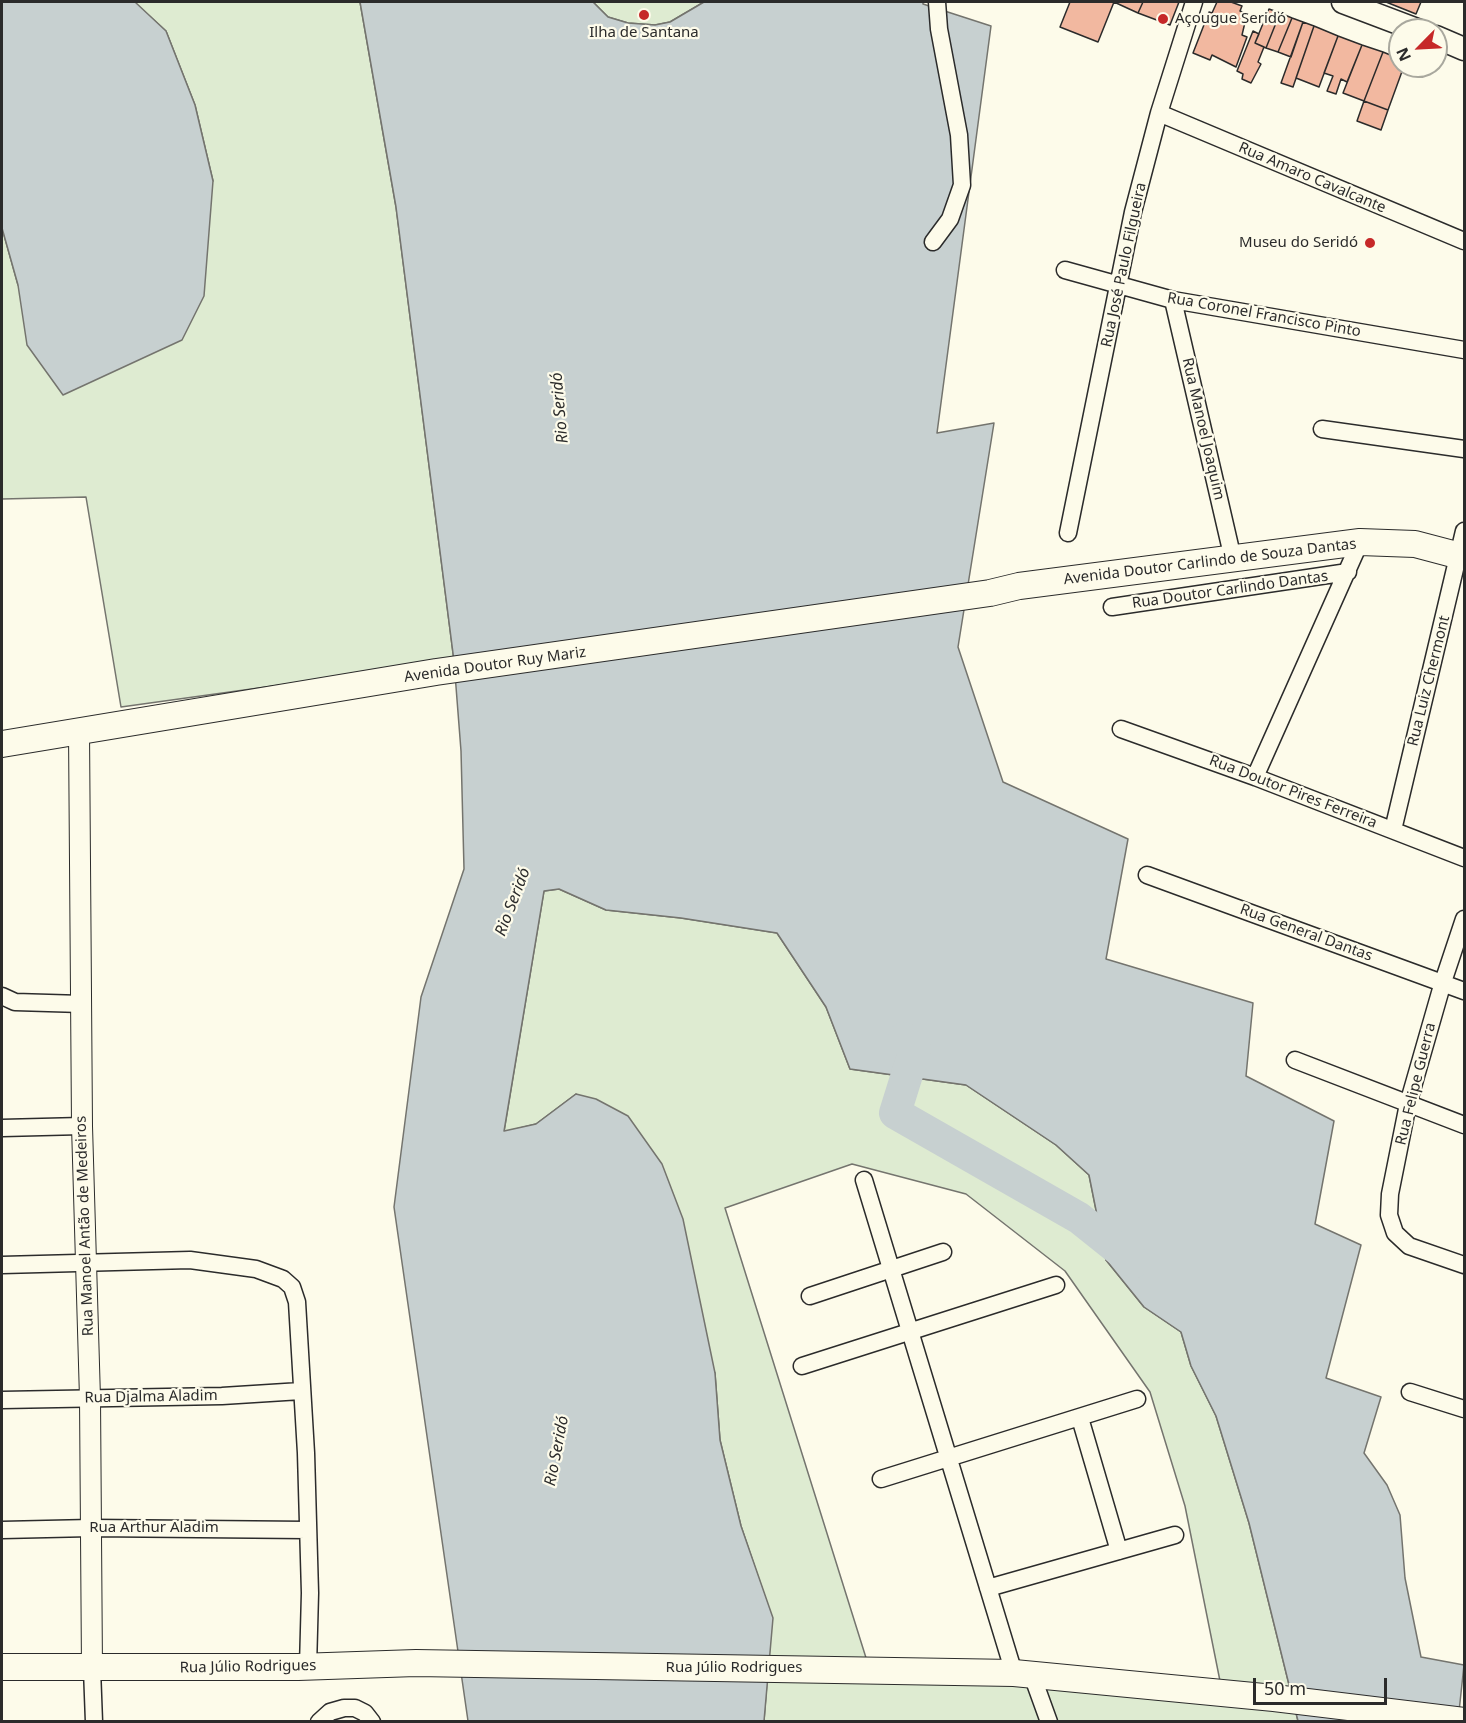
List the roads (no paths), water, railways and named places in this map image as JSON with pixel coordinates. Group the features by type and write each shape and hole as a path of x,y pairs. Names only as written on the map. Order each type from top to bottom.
{"main road":[{"path":"1343,2 1366,6 1392,18"},
{"path":"1448,42 1464,48"},
{"name":"Avenida Doutor Carlindo de Souza Dantas","path":"990,593 1019,586 1360,542 1463,548"},
{"name":"Avenida Doutor Ruy Mariz","path":"2,744 436,672 990,593"},
{"name":"Rua Júlio Rodrigues","path":"2,1667 308,1667 416,1663 824,1668 1023,1674 1274,1698 1464,1721"}],"street":[{"path":"933,242 950,219 962,185 959,135 939,29 937,2"},
{"name":"Rua José Paulo Filgueira","path":"1068,533 1134,212 1159,113 1194,2"},
{"name":"Rua Amaro Cavalcante","path":"1159,113 1464,241"},
{"name":"Rua Coronel Francisco Pinto","path":"1065,270 1173,300 1464,350"},
{"name":"Rua Manoel Joaquim","path":"1173,300 1233,559"},
{"path":"1322,429 1464,449"},
{"path":"1255,777 1360,542"},
{"name":"Rua Luiz Chermont","path":"1393,830 1463,548"},
{"name":"Rua Doutor Carlindo Dantas","path":"1112,607 1348,572"},
{"name":"Rua Doutor Pires Ferreira","path":"1121,729 1255,777 1464,858"},
{"name":"Rua Manoel Antão de Medeiros","path":"79,731 82,1126 90,1398 94,1722"},
{"name":"Rua General Dantas","path":"1146,875 1464,991"},
{"name":"Rua Felipe Guerra","path":"1464,919 1443,982 1408,1104 1390,1194 1389,1215 1395,1233 1409,1246 1464,1265"},
{"path":"2,996 15,1002 82,1004"},
{"path":"1295,1060 1464,1125"},
{"path":"2,1128 82,1126"},
{"path":"864,1180 988,1588 1023,1674 1048,1722"},
{"path":"810,1296 943,1252"},
{"path":"2,1265 190,1260 256,1269 283,1279 292,1287 297,1302 306,1453 310,1593 308,1667"},
{"path":"802,1366 1056,1285"},
{"name":"Rua Djalma Aladim","path":"2,1400 301,1391"},
{"path":"1410,1392 1464,1409"},
{"path":"881,1479 1137,1400"},
{"path":"1080,1418 1119,1551"},
{"name":"Rua Arthur Aladim","path":"2,1530 91,1528 307,1530"},
{"path":"988,1588 1175,1535"},
{"path":"324,1717 344,1708 355,1708 368,1718"}],"water":[{"path":"2,2 135,2 166,31 195,105 213,181 204,296 182,340 63,395 27,345 18,285 2,228"},
{"name":"Rio Seridó","path":"360,2 593,2 608,17 628,23 655,25 670,22 704,2 923,2 923,4 991,26 937,433 994,423 958,647 1003,782 1128,839 1106,959 1253,1003 1246,1076 1334,1121 1315,1224 1361,1245 1326,1378 1381,1397 1364,1453 1387,1485 1400,1515 1405,1578 1421,1657 1464,1665 1458,1721 1298,1721 1249,1523 1216,1416 1191,1366 1181,1332 1144,1307 1106,1260 1089,1175 1056,1145 966,1085 850,1069 826,1007 777,933 681,918 606,910 559,889 544,891 504,1131 536,1124 576,1094 596,1099 628,1116 662,1164 683,1219 715,1373 720,1440 741,1526 773,1618 764,1721 468,1721 394,1207 421,997 464,869 461,751 454,661 396,207"}],"waterway":[{"path":"904,1038 915,1049 895,1113 1079,1218 1134,1262"}],"place":[{"name":"Ilha de Santana","path":"644,15"},
{"name":"Açougue Seridó","path":"1163,19"},
{"name":"Museu do Seridó","path":"1370,243"}]}
